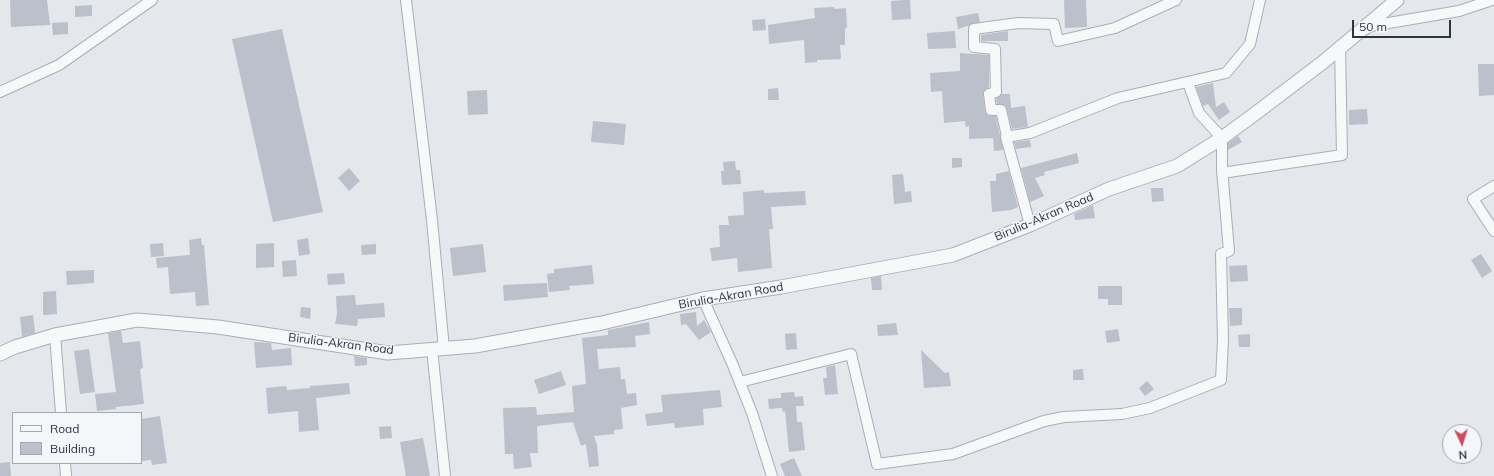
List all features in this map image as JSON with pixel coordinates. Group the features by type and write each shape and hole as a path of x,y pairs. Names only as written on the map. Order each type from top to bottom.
{"street":[{"path":"0,92 59,65 152,0"},
{"path":"406,0 432,220 445,476"},
{"path":"1030,225 1006,137 1001,110 991,110 989,94 996,92 994,49 974,47 974,29 1018,23 1054,24 1058,41 1116,28 1176,0"},
{"path":"1007,136 1030,133 1118,98 1226,73 1250,44 1260,0"},
{"name":"Birulia-Akran Road","path":"0,354 15,347 55,335 137,320 218,327 388,353 475,346 602,323 703,299 781,287 953,255 1030,225 1109,189 1177,166 1222,138 1256,113 1397,0"},
{"path":"1356,33 1371,26 1459,11 1491,3"},
{"path":"1222,172 1342,155 1340,46"},
{"path":"740,382 851,354 877,464 953,454 1044,421 1064,417 1122,414 1150,408 1221,380 1223,340 1221,254 1229,251 1222,172 1222,138 1199,113 1188,83"},
{"path":"1494,186 1473,199 1494,231"},
{"path":"703,299 740,382 772,476"},
{"path":"55,335 61,412"},
{"path":"65,464 66,476"}],"building":[{"path":"10,0 47,0 50,25 11,27"},
{"path":"910,0 911,19 892,20 891,1"},
{"path":"1064,0 1086,0 1087,27 1065,28"},
{"path":"92,5 92,16 75,17 75,6"},
{"path":"834,7 834,9 846,8 847,28 845,28 845,45 840,45 841,59 817,60 817,62 805,63 804,40 769,44 768,25 815,18 814,8"},
{"path":"978,13 980,22 958,29 956,17"},
{"path":"765,19 766,30 753,31 752,20"},
{"path":"68,22 68,34 53,35 52,23"},
{"path":"282,29 323,212 273,222 232,39"},
{"path":"955,31 956,48 928,49 927,33"},
{"path":"1008,31 1008,41 981,41 981,35"},
{"path":"960,53 989,55 989,87 984,90 983,94 985,111 988,116 996,116 1003,150 994,151 993,138 969,139 969,126 966,127 965,121 944,123 942,91 931,92 930,73 960,71"},
{"path":"1478,64 1494,64 1494,95 1479,96"},
{"path":"1213,83 1216,107 1224,102 1230,112 1219,120 1208,104 1203,106 1196,87"},
{"path":"778,88 779,100 768,100 768,89"},
{"path":"487,90 488,114 468,115 467,91"},
{"path":"1002,94 1010,94 1011,108 1025,106 1028,127 1012,129 1006,106 997,104 996,99"},
{"path":"1367,109 1368,124 1349,125 1349,110"},
{"path":"593,121 626,124 624,145 591,142"},
{"path":"1238,136 1242,142 1228,150 1228,143"},
{"path":"1030,140 1031,147 1016,149 1014,142"},
{"path":"1077,153 1079,163 1044,172 1045,175 1035,178 1044,196 1030,202 1021,168"},
{"path":"952,158 962,158 962,167 952,168"},
{"path":"735,161 736,170 740,170 741,184 722,185 721,171 724,171 723,162"},
{"path":"349,168 360,181 349,191 338,178"},
{"path":"1009,171 1018,207 1011,210 992,212 990,181 996,181 996,174"},
{"path":"903,174 905,192 911,191 912,202 894,204 892,175"},
{"path":"1151,188 1163,188 1164,201 1152,202"},
{"path":"764,190 764,193 805,191 806,205 771,207 773,229 769,229 772,268 738,272 737,258 712,261 710,248 720,247 719,225 729,225 728,216 744,215 743,192"},
{"path":"1093,205 1095,218 1075,220 1074,214"},
{"path":"201,238 202,245 204,245 209,305 196,306 195,292 170,294 168,267 157,268 156,258 190,255 189,240"},
{"path":"308,238 310,254 299,256 297,240"},
{"path":"163,243 164,256 151,257 150,244"},
{"path":"274,243 274,267 256,268 256,244"},
{"path":"376,244 376,254 362,255 361,245"},
{"path":"483,244 486,272 453,276 450,248"},
{"path":"1481,254 1492,271 1482,278 1471,260"},
{"path":"296,260 297,276 283,277 282,261"},
{"path":"592,265 594,284 569,286 570,290 549,292 547,274 554,273 554,269"},
{"path":"1247,265 1248,281 1230,282 1229,266"},
{"path":"94,270 94,283 67,285 66,271"},
{"path":"344,273 345,284 328,285 327,274"},
{"path":"881,276 882,290 872,290 871,278"},
{"path":"547,283 548,297 504,301 503,285"},
{"path":"1098,286 1122,286 1122,305 1108,305 1108,299 1098,299"},
{"path":"56,291 57,314 43,315 43,292"},
{"path":"355,295 356,305 384,303 385,317 358,319 357,326 335,324 337,314 336,296"},
{"path":"301,307 311,308 310,319 300,317"},
{"path":"1229,308 1242,308 1242,325 1230,326"},
{"path":"696,312 697,326 704,320 711,332 699,340 686,324 681,325 680,314"},
{"path":"33,315 35,333 22,337 20,317"},
{"path":"649,322 650,334 635,336 636,347 597,349 599,369 620,367 621,379 625,379 627,394 636,393 637,405 621,408 623,429 614,430 614,434 594,436 597,445 599,466 589,467 586,444 581,446 573,422 537,426 538,453 530,453 532,467 514,469 513,454 505,454 503,408 536,407 537,415 574,412 572,386 586,384 582,338 608,335 608,330"},
{"path":"896,323 898,335 878,336 877,325"},
{"path":"1118,329 1120,341 1107,343 1105,331"},
{"path":"121,331 123,343 140,341 143,368 140,369 144,404 97,411 95,394 116,392 108,333"},
{"path":"796,333 797,349 786,350 785,334"},
{"path":"1250,334 1250,347 1239,347 1238,335"},
{"path":"254,342 271,343 272,350 291,348 292,365 256,368"},
{"path":"89,349 95,392 80,394 74,351"},
{"path":"921,350 945,373 949,372 951,386 924,388"},
{"path":"354,356 367,358 367,365 355,366"},
{"path":"835,365 838,394 825,395 823,378 827,378 826,367"},
{"path":"1083,369 1084,380 1073,380 1073,370"},
{"path":"561,371 566,385 539,394 534,380"},
{"path":"1147,381 1154,389 1145,396 1139,388"},
{"path":"349,383 350,394 316,398 319,430 299,432 298,411 268,414 266,388 286,386 287,390 310,388 310,386"},
{"path":"720,390 722,407 703,409 704,425 675,428 674,423 647,426 645,414 663,412 661,395"},
{"path":"794,392 795,397 803,396 804,406 796,406 797,422 802,422 805,450 789,452 785,411 783,412 782,408 769,409 768,399 781,398 781,393"},
{"path":"160,416 167,463 152,465 151,460 142,461 142,419"},
{"path":"391,426 392,438 380,439 379,427"},
{"path":"423,438 430,476 406,476 400,442"},
{"path":"794,458 802,476 785,476 780,464"},
{"path":"10,462 11,476 0,476 0,463"}]}
